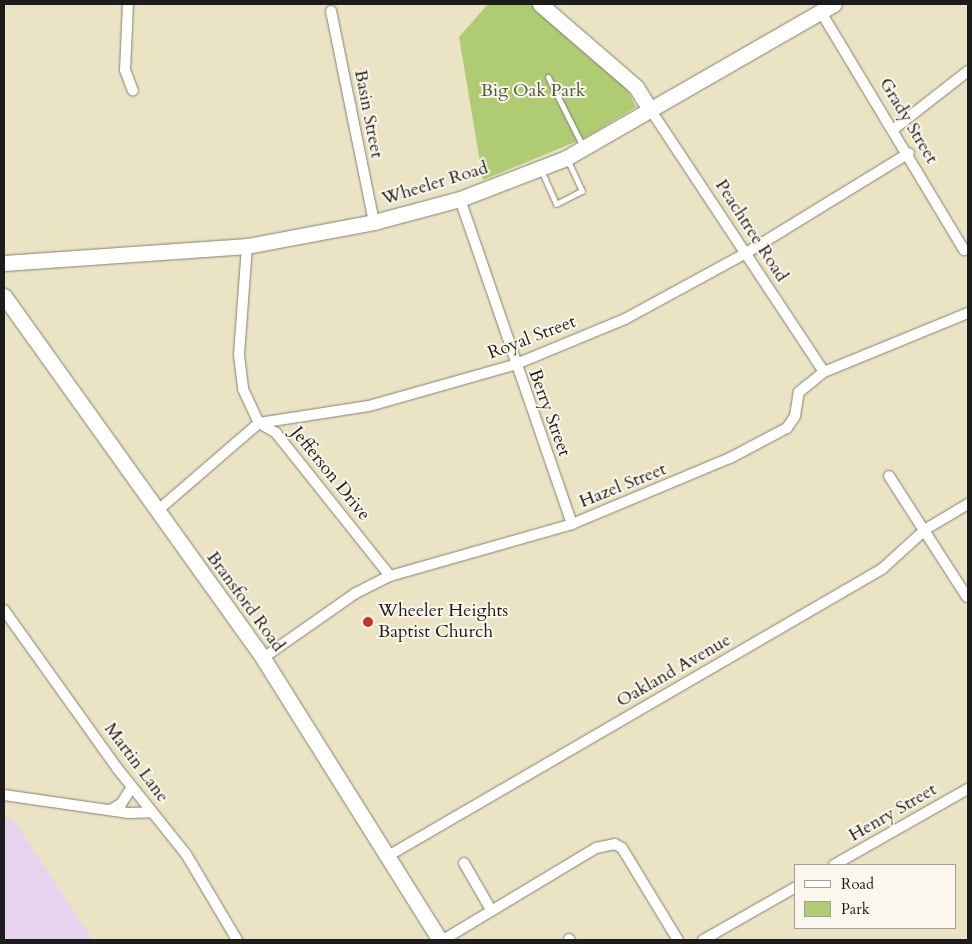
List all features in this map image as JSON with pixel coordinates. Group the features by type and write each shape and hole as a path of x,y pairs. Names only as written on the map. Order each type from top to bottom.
{"street":[{"path":"128,4 125,70 133,91"},
{"path":"540,4 636,87 650,109"},
{"name":"Wheeler Road","path":"4,263 247,246 374,222 460,199 566,158 834,4"},
{"name":"Basin Street","path":"331,11 374,222"},
{"name":"Grady Street","path":"821,12 895,128 967,251"},
{"path":"895,128 968,71"},
{"name":"Peachtree Road","path":"650,109 824,372"},
{"name":"Royal Street","path":"259,423 369,406 514,364 625,319 746,253 908,152"},
{"name":"Berry Street","path":"460,199 514,364 572,524"},
{"path":"157,511 259,423 243,389 239,355 247,246"},
{"name":"Bransford Road","path":"4,296 263,658 441,940"},
{"name":"Hazel Street","path":"263,658 356,593 390,576 572,524 666,488 787,428 796,416 799,392 824,372 968,313"},
{"name":"Jefferson Drive","path":"259,423 276,432 390,576"},
{"path":"889,476 926,529 967,597"},
{"name":"Oakland Avenue","path":"388,856 882,569 926,529 968,504"},
{"name":"Martin Lane","path":"4,610 132,787 186,854 237,940"},
{"path":"108,811 122,804 132,787"},
{"name":"Henry Street","path":"836,864 968,789"},
{"path":"4,795 108,811 152,812"},
{"path":"441,940 596,848 615,844 622,848 678,940"},
{"path":"464,863 491,910"},
{"path":"703,940 794,888"}],"lane":[{"path":"548,77 583,148"},
{"path":"540,169 556,204 582,191 566,158"}],"shaded area":[{"path":"4,818 13,819 93,940 4,940"}],"green space":[{"name":"Big Oak Park","path":"488,4 531,4 627,89 636,107 585,138 483,180 459,37"}],"place":[{"name":"Wheeler Heights Baptist Church","path":"368,622"}]}
